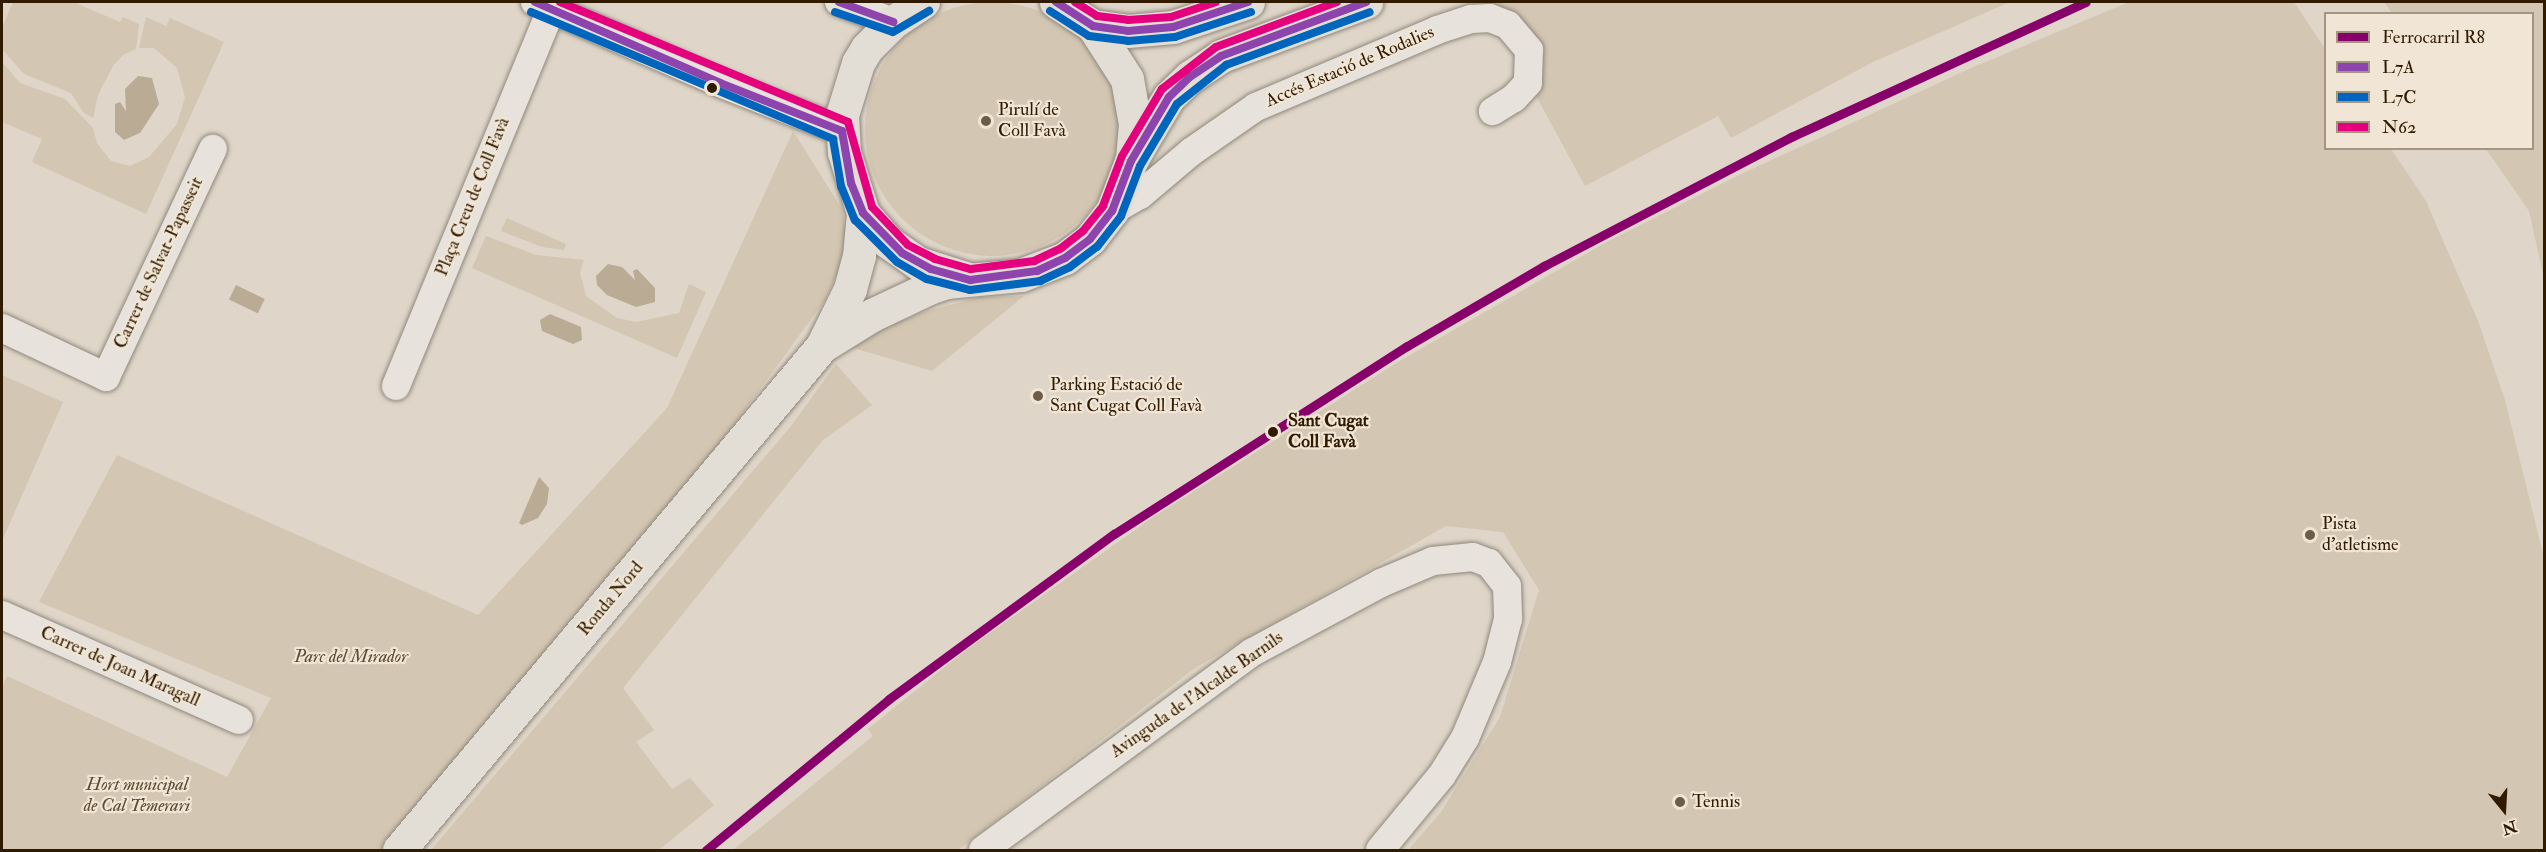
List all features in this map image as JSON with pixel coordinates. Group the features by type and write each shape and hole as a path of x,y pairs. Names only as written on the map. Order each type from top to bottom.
{"main road":[{"name":"Ronda Nord","path":"923,2 893,22 867,48 858,63 846,96 842,131 850,183 863,213 902,253 931,268 969,280"},
{"name":"Ronda Nord","path":"1056,2 1093,26 1127,79 1135,124 1131,161"},
{"name":"Ronda Nord","path":"1093,26 1128,31 1173,27 1248,2"},
{"name":"Ronda Nord","path":"822,345 918,292 969,280 1021,275 1065,258 1090,239 1112,211 1131,161 1169,97 1221,56 1366,2"},
{"name":"Ronda Nord","path":"399,850 822,345 850,289 859,256 863,213"}],"street":[{"path":"839,2 893,22"},
{"path":"547,4 720,83 842,131"},
{"name":"Plaça Creu de Coll Favà","path":"396,386 547,4"},
{"name":"Accés Estació de Rodalies","path":"1112,211 1140,195 1191,152 1256,107 1437,30 1471,20 1490,18 1508,25 1529,50 1528,82 1514,98 1493,111"},
{"name":"Carrer de Salvat-Papasseit","path":"2,327 106,377 213,149"},
{"name":"Avinguda de l'Alcalde Barnils","path":"983,850 1251,653 1381,583 1433,561 1473,557 1489,563 1507,586 1508,619 1497,662 1469,729 1442,775 1380,850"},
{"name":"Carrer de Joan Maragall","path":"2,615 238,720"}],"green space":[{"path":"13,2 73,2 120,22 123,17 139,24 136,49 123,55 113,66 98,95 93,118 83,112 71,93 24,74 2,49 2,28"},
{"path":"992,2 1029,8 1052,17 1072,31 1090,49 1104,69 1113,92 1119,129 1113,166 1104,189 1090,209 1072,227 1052,241 1029,250 992,256 955,250 932,241 912,227 894,209 880,189 871,166 865,129 871,92 880,69 894,49 912,31 932,17 955,8"},
{"path":"1485,2 2010,2 1873,62 1731,138 1718,116 1585,186"},
{"path":"2129,2 2294,2 2324,47 2324,150 2392,150 2426,201 2478,321 2505,400 2544,558 2544,850 1408,850 1441,812 1500,717 1539,590 1503,532 1446,526 1195,668 958,850 733,850 873,736 868,729 966,650 1152,518 1398,362 1605,243 1739,175 1971,68"},
{"path":"2384,2 2544,2 2544,279 2529,211 2487,150 2534,150 2534,12 2391,12"},
{"path":"146,17 166,26 170,18 224,42 146,214 32,162 42,139 2,122 2,62 20,83 65,99 93,128 97,143 111,161 130,166 149,157 177,124 185,97 177,68 154,48 139,48"},
{"name":"Parc del Mirador","path":"793,131 842,209 848,249 825,300 579,638 399,850 2,850 2,688 7,676 227,777 271,698 39,602 117,455 478,615 667,408"},
{"path":"507,218 566,244 564,250 542,247 501,231"},
{"path":"486,236 536,255 584,260 580,272 586,296 617,318 636,322 679,313 689,284 706,292 677,358 472,268"},
{"path":"1024,296 932,371 850,347 881,327 931,310 980,297"},
{"path":"836,364 872,405 823,440 623,688 654,730 636,742 672,789 690,778 714,805 659,850 431,850 791,426"},
{"path":"2,375 63,402 2,541"}],"shaded area":[{"path":"138,76 152,78 159,104 140,133 124,140 115,132 115,104 120,102 126,111 125,89"},
{"path":"608,264 622,267 635,280 633,271 637,269 655,288 655,302 636,307 607,295 597,285 596,276"},
{"path":"236,285 265,299 258,313 229,299"},
{"path":"550,314 581,327 582,340 573,344 542,331 540,320"},
{"path":"539,477 549,488 547,504 538,518 522,525 519,523"}],"rail line":[{"name":"R8","path":"706,850 889,699 1114,534 1407,346 1544,266 1791,137 2086,2"}],"transit line":[{"name":"L7A","path":"535,2 720,83 842,131"},
{"name":"N62","path":"560,2 848,122 872,207 908,245 935,259 971,269 1034,261 1060,249 1083,231 1103,206 1122,156 1162,89 1216,47 1337,2"},
{"name":"L7A","path":"839,2 893,22"},
{"name":"L7A","path":"1056,2 1093,26 1128,31 1173,27 1248,2"},
{"name":"N62","path":"1075,2 1097,16 1128,20 1171,17 1216,2"},
{"name":"L7A","path":"842,131 851,183 863,213 902,253 931,269 970,280 1037,271 1065,258 1090,239 1112,211 1131,161 1169,97 1190,77 1221,56 1366,2"},
{"name":"L7C","path":"835,12 893,32 929,11"},
{"name":"L7C","path":"1050,11 1089,36 1128,41 1175,37 1251,12"},
{"name":"L7C","path":"531,12 833,139 841,186 855,220 897,262 927,279 970,290 1040,281 1070,267 1097,247 1121,216 1140,166 1177,104 1226,65 1370,12"}],"place":[{"name":"Pirulí de Coll Favà","path":"986,121"},
{"name":"Parking Estació de Sant Cugat Coll Favà","path":"1038,396"},
{"name":"Sant Cugat Coll Favà","path":"1273,432"},
{"name":"Pista d'atletisme","path":"2310,535"},
{"name":"Tennis","path":"1680,802"}],"park label":[{"name":"Hort municipal de Cal Temerari","path":"137,796"}]}
